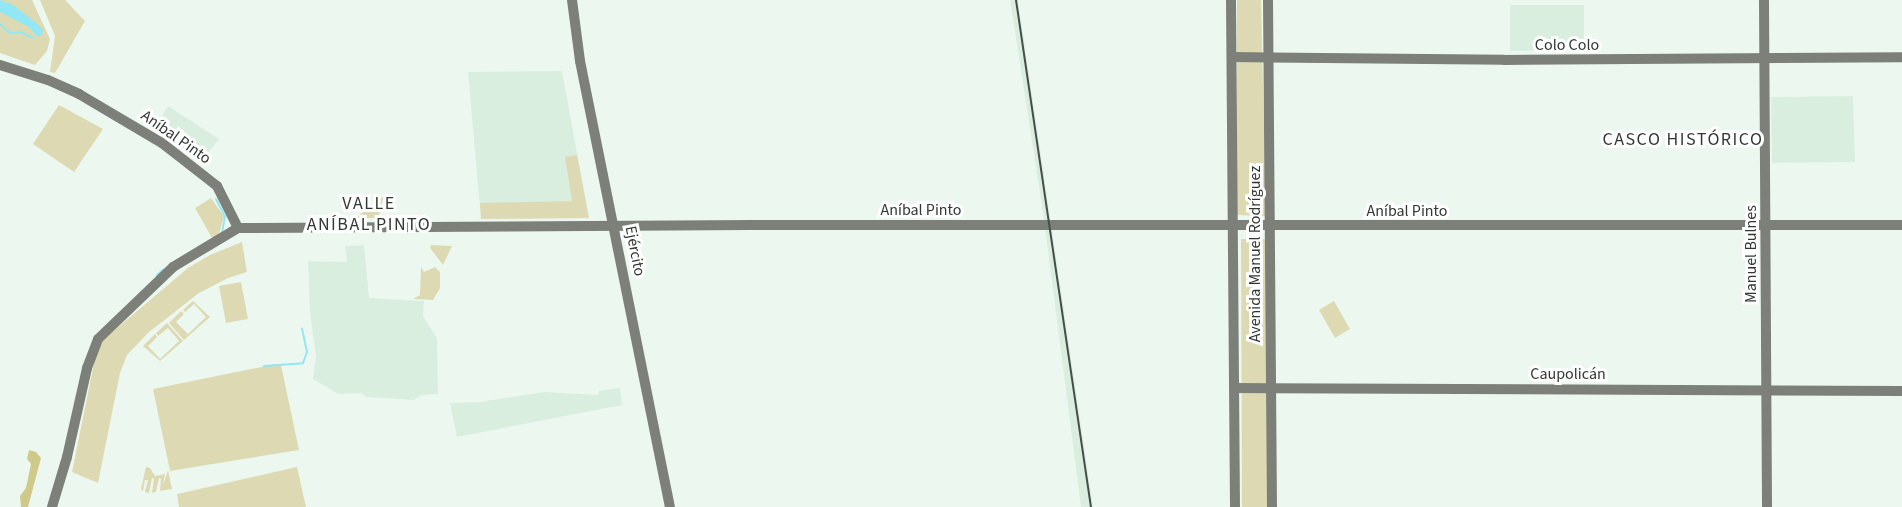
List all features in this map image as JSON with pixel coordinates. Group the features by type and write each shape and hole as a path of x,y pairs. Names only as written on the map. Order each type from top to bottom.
{"street":[{"name":"Ejército","path":"572,0 580,61 670,507"},
{"name":"Avenida Manuel Rodríguez","path":"1232,0 1235,507"},
{"name":"Avenida Manuel Rodríguez","path":"1268,0 1272,507"},
{"name":"Manuel Bulnes","path":"1764,0 1767,507"},
{"name":"Colo Colo","path":"1232,57 1504,60 1902,57"},
{"name":"Aníbal Pinto","path":"0,65 48,80 79,94 126,119 172,150 217,186 238,228 1902,225"},
{"path":"52,507 68,457 87,368 98,339 173,267 238,228"},
{"name":"Caupolicán","path":"1234,388 1902,391"}],"shaded area":[{"path":"0,0 32,0 50,39 47,51 35,65 0,53"},
{"path":"40,0 65,0 85,21 55,73 50,72 55,36"},
{"path":"1010,0 1018,0 1093,507 1081,507 1043,212"},
{"path":"1237,0 1261,0 1266,216 1237,215"},
{"path":"1510,5 1584,5 1584,50 1510,51"},
{"path":"562,71 589,218 481,219 468,72"},
{"path":"1853,96 1855,162 1772,163 1771,97"},
{"path":"59,105 103,129 74,172 33,144"},
{"path":"168,106 219,139 202,161 155,128"},
{"path":"577,155 589,218 481,219 480,203 572,201 565,157"},
{"path":"384,196 378,218 356,218"},
{"path":"211,198 224,216 219,234 212,238 195,208"},
{"path":"1241,239 1268,239 1267,507 1242,507"},
{"path":"242,242 247,272 228,278 199,293 149,332 127,355 120,373 98,483 72,472 96,353 104,339 188,268 210,255"},
{"path":"364,245 369,298 424,301 423,316 437,338 438,394 421,395 414,400 366,397 361,393 338,394 313,379 316,356 310,312 308,261 347,262 345,246"},
{"path":"431,245 452,246 443,265 430,248"},
{"path":"421,267 424,272 435,267 440,272 440,288 433,300 413,299 420,295"},
{"path":"241,282 248,319 226,323 219,286"},
{"path":"193,301 210,317 184,340 169,323 181,311 184,314 176,322 188,334 206,317 194,304 185,312 183,310"},
{"path":"1334,301 1350,329 1335,338 1319,310"},
{"path":"167,323 183,341 160,361 143,346 155,334 157,337 148,346 160,359 179,341 168,328 158,336 156,333"},
{"path":"276,364 281,365 299,450 170,471 153,389"},
{"path":"620,388 622,405 457,437 450,403 480,402 544,392 598,395 599,391"},
{"path":"29,450 36,452 41,458 28,507 21,507 20,496 26,488 31,464 27,459"},
{"path":"146,467 150,468 155,476 165,474 163,485 168,470 172,489 160,491 161,479 159,478 156,492 152,493 154,479 152,478 149,493 145,492 148,480 145,480 143,491 141,489"},
{"path":"297,467 306,507 179,507 177,494"}],"water":[{"path":"0,0 13,5 35,22 43,30 41,36 37,36 29,27 0,12"}],"waterway":[{"path":"0,24 10,33 21,32 33,38"},
{"path":"216,199 225,217 222,233"},
{"path":"157,275 164,269"},
{"path":"264,366 303,363 307,352 302,329"}],"railway":[{"path":"1016,0 1091,507"}],"district":[{"name":"CASCO HISTÓRICO","path":"1683,140"},
{"name":"VALLE ANÍBAL PINTO","path":"369,215"}]}
